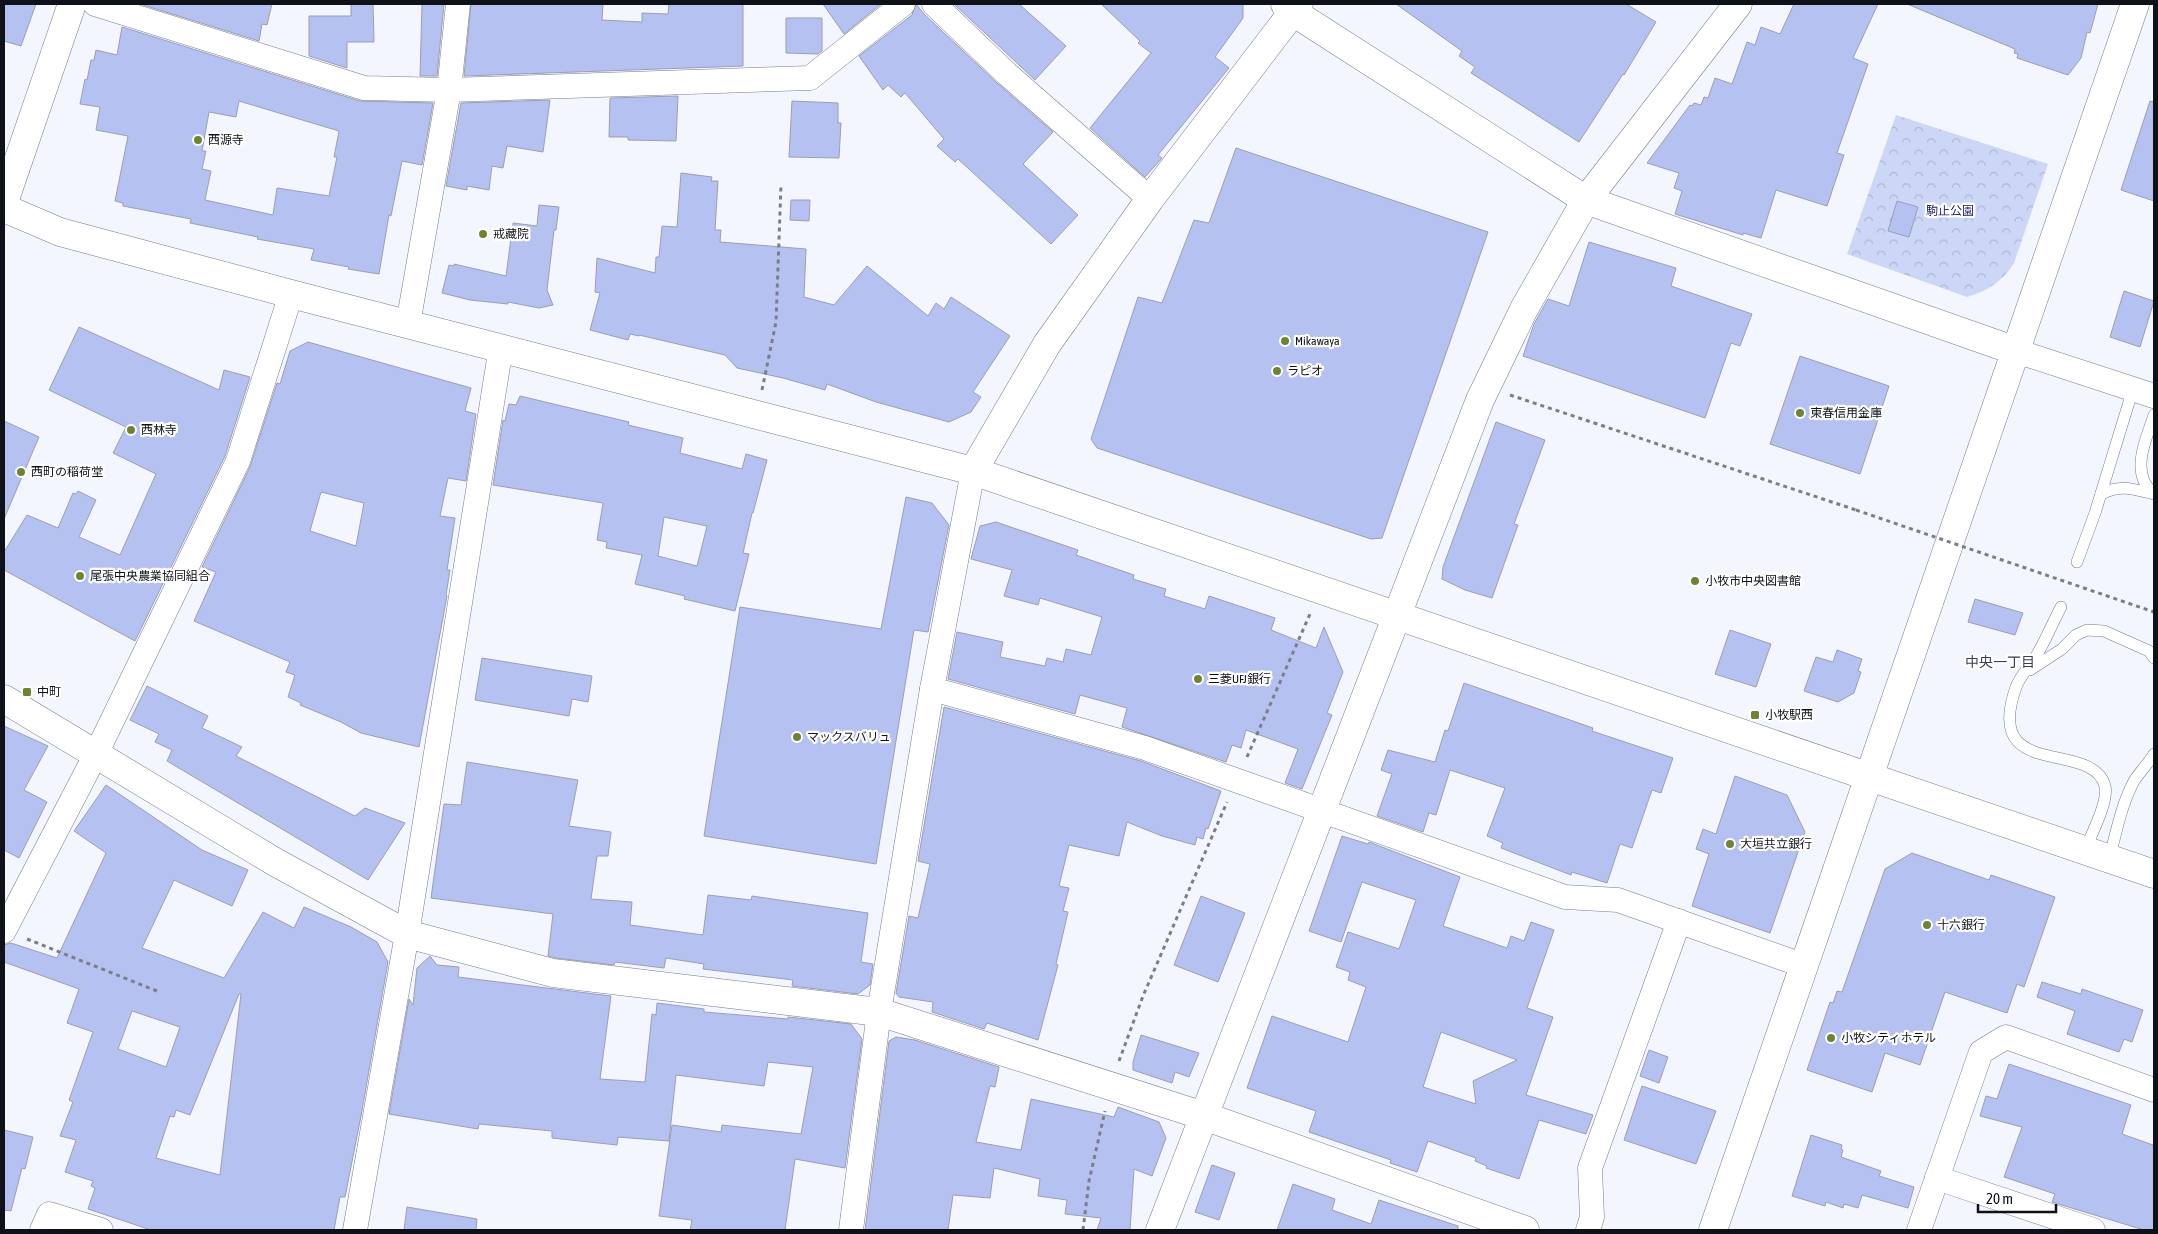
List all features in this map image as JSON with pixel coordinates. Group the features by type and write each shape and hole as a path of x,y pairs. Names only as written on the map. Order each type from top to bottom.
{"street":[{"path":"4,202 72,4"},
{"path":"95,4 364,88 449,90 810,78 903,4"},
{"path":"408,324 449,90 458,4"},
{"path":"934,4 1007,74 1150,199"},
{"path":"1160,1230 1480,400 1524,309 1586,200 1738,4"},
{"path":"1713,1230 2135,4"},
{"path":"851,1230 880,1012 932,689 973,471 1048,344 1150,199 1293,6 1586,200 2016,350 2144,392"},
{"path":"4,208 60,232 973,471 1397,614 2154,874"},
{"path":"4,930 96,754 238,461 291,294"},
{"path":"356,1230 407,934 501,348"},
{"path":"932,689 1145,748 1565,897 1618,900 1804,966"},
{"path":"4,699 275,862 407,934 553,973 880,1012 1204,1116 1525,1230"},
{"path":"1588,1230 1592,1217 1590,1168 1679,922"},
{"path":"1918,1230 1982,1052 2006,1037 2154,1090"},
{"path":"1937,1178 2093,1230"},
{"path":"42,1230 49,1214 100,1230"}],"lane":[{"path":"2077,562 2101,494 2144,392"},
{"path":"2154,415 2143,451 2141,470 2144,482 2154,494"},
{"path":"2101,494 2114,488 2129,488 2154,494"},
{"path":"2061,607 2036,657 2016,686 2010,723 2012,735 2023,748 2090,768 2100,775 2106,787 2097,855"},
{"path":"2024,673 2062,649 2076,635 2087,630 2104,632 2149,651 2154,658"},
{"path":"2097,855 2134,780 2145,770 2154,754"}],"path":[{"path":"756,414 776,322 781,185"},
{"path":"1502,393 1856,510 2154,612"},
{"path":"1083,1230 1089,1181 1111,1086 1143,996 1321,589"},
{"path":"4,930 157,991"}],"green space":[{"name":"駒止公園","path":"1896,115 2048,164 2014,263 2000,280 1982,292 1967,297 1847,254"}],"building":[{"path":"4,4 36,4 21,46 4,41"},
{"path":"140,4 272,4 267,25 262,24 259,41"},
{"path":"351,4 373,4 374,42 347,42 347,68 309,56 309,16 351,16"},
{"path":"422,4 444,4 437,76 420,76"},
{"path":"471,4 603,4 602,20 642,22 642,13 668,14 669,4 743,4 743,66 464,76"},
{"path":"823,4 881,4 844,34"},
{"path":"916,4 924,14 998,84 1053,132 1023,164 1078,215 1051,244 958,159 955,162 937,146 944,139 905,93 901,97 888,85 883,90 859,56 912,15"},
{"path":"956,4 1019,4 1066,46 1035,80"},
{"path":"1101,4 1243,4 1243,18 1215,57 1229,68 1158,155 1162,158 1145,177 1090,128 1151,53 1138,43 1140,41"},
{"path":"1396,4 1626,4 1656,22 1624,75 1579,142 1471,73 1475,67 1459,56 1462,51"},
{"path":"1794,4 1878,4 1853,58 1868,64 1837,153 1844,155 1827,206 1776,190 1761,238 1743,233 1743,235 1675,214 1682,191 1674,188 1679,173 1647,163 1690,105 1692,106 1694,103 1701,105 1704,97 1708,98 1715,78 1732,84 1747,42 1755,45 1761,27 1780,34"},
{"path":"1907,4 2098,4 2090,33 2087,32 2081,58 2068,75 2017,58 2018,54 2014,53 2015,49"},
{"path":"786,18 822,18 822,51 818,54 786,53"},
{"path":"122,27 360,101 433,103 422,165 402,161 391,216 389,215 379,274 311,260 314,249 257,239 258,237 190,223 191,219 123,206 123,203 115,201 128,136 96,130 100,107 80,104 85,79 87,80 91,60 94,60 96,50 117,55","holes":["239,101 339,131 334,157 337,157 329,196 277,188 273,215 205,200 211,171 202,169 206,151 202,151 209,112 236,117"]},
{"path":"678,96 676,141 628,140 628,137 609,137 610,98"},
{"path":"550,100 543,152 507,146 503,168 492,166 489,190 467,186 467,190 446,186 461,103"},
{"path":"792,101 838,103 838,123 841,123 839,158 789,157"},
{"path":"2150,101 2154,102 2154,201 2121,190"},
{"name":"ラピオ","path":"1236,148 1488,232 1382,538 1371,539 1097,448 1091,439 1138,297 1162,303 1194,220 1209,223"},
{"path":"681,173 712,177 711,181 718,181 715,230 721,230 720,242 806,249 804,297 834,305 867,266 928,316 936,303 944,309 951,297 1010,336 973,392 981,397 971,412 949,422 876,402 827,384 825,390 737,368 725,355 639,335 630,334 628,340 590,330 600,293 595,292 597,258 655,273 656,257 659,257 662,226 677,227"},
{"path":"791,200 810,200 809,221 790,220"},
{"path":"1897,201 1918,207 1909,237 1888,231"},
{"path":"539,205 559,207 556,230 554,230 547,290 553,305 539,308 508,302 508,304 470,300 442,293 449,265 454,266 454,264 506,276 513,223 537,226"},
{"path":"1589,242 1676,268 1671,286 1752,314 1740,346 1731,343 1705,418 1523,356 1534,324 1548,299 1569,306"},
{"path":"2124,291 2154,301 2140,347 2110,337"},
{"path":"79,327 219,390 224,370 250,377 225,456 135,641 4,570 4,552 27,515 58,528 73,493 76,494 78,491 96,500 79,537 120,555 156,474 113,453 126,427 49,390"},
{"path":"308,342 471,388 465,411 476,414 466,481 448,478 440,516 455,518 447,570 450,570 447,596 419,747 361,733 341,722 300,705 301,703 288,697 295,675 286,672 290,662 194,621 216,572 202,567 250,467 277,383 280,384 290,351","holes":["321,492 364,503 356,546 310,531"]},
{"path":"1800,356 1889,386 1860,474 1770,444"},
{"path":"520,396 629,422 628,425 683,438 680,453 742,469 746,454 767,460 743,553 749,554 735,611 684,599 685,596 635,584 642,555 606,548 607,542 597,540 603,503 493,485 503,420 505,421 509,404 516,405","holes":["664,517 707,526 697,566 658,556"]},
{"path":"4,421 39,437 4,519"},
{"path":"1496,422 1545,440 1514,524 1518,525 1492,598 1465,590 1442,579 1443,567"},
{"path":"906,497 932,503 949,525 928,632 914,630 876,864 704,836 740,607 881,629"},
{"path":"996,522 1078,550 1076,555 1134,575 1133,579 1166,589 1164,596 1205,609 1209,596 1275,618 1271,630 1316,648 1324,627 1343,672 1327,713 1332,715 1302,789 1285,783 1298,749 1246,730 1241,748 1232,745 1226,762 1122,727 1127,708 1080,695 1075,714 948,679 957,632 1003,642 1000,657 1045,666 1047,658 1063,662 1066,649 1091,655 1102,617 1040,598 1038,605 1004,596 1012,570 971,559 980,526"},
{"path":"1975,599 2023,613 2015,635 1968,622"},
{"path":"1730,630 1771,644 1756,687 1715,674"},
{"path":"1837,650 1862,659 1858,671 1861,672 1854,693 1838,702 1804,691 1816,657 1833,662"},
{"path":"482,658 592,676 588,702 572,699 569,716 475,700"},
{"path":"1464,683 1593,728 1592,731 1673,758 1661,793 1652,790 1632,848 1620,844 1607,883 1572,872 1571,875 1501,848 1503,843 1487,836 1505,788 1450,770 1436,815 1429,813 1423,832 1377,816 1392,774 1381,770 1388,750 1435,762 1445,730 1448,731"},
{"path":"147,686 208,716 202,728 242,747 236,756 355,816 365,808 405,823 368,880 167,761 172,750 155,742 159,734 130,720"},
{"path":"944,707 1141,761 1221,791 1208,829 1206,828 1203,839 1197,837 1195,845 1162,836 1127,822 1119,856 1069,845 1059,886 1069,888 1063,911 1068,912 1056,964 1058,965 1038,1040 987,1023 984,1029 932,1012 933,1002 899,997 896,993 909,916 918,918 930,864 918,861"},
{"path":"4,726 48,746 24,790 47,802 19,858 4,850"},
{"path":"467,762 578,780 569,826 611,832 608,856 597,856 591,899 632,902 630,925 703,935 708,895 751,900 752,896 868,913 861,962 873,964 870,985 858,994 792,986 793,980 703,969 704,964 666,958 664,968 615,962 614,965 556,958 548,956 553,914 431,898 444,804 461,805"},
{"path":"1735,776 1787,795 1805,832 1770,933 1692,906 1709,854 1696,849 1703,829 1716,834"},
{"path":"106,785 202,850 248,870 232,906 174,880 142,948 224,978 263,912 294,928 304,907 351,927 377,942 388,962 345,1197 340,1197 334,1230 151,1230 88,1209 95,1188 91,1186 93,1181 65,1172 76,1140 60,1136 73,1102 69,1100 93,1032 67,1023 79,989 4,962 4,945 11,943 57,958 106,853 74,831","holes":["239,994 241,994 220,1175 156,1158 170,1116 174,1117 176,1110 190,1115","132,1011 180,1027 166,1067 118,1049"]},
{"path":"1342,836 1368,844 1369,842 1460,877 1443,926 1507,948 1511,936 1524,941 1531,922 1554,930 1527,1008 1553,1017 1526,1095 1593,1115 1586,1134 1539,1120 1519,1179 1486,1168 1487,1166 1475,1161 1476,1158 1428,1141 1417,1172 1390,1163 1391,1160 1309,1132 1316,1111 1247,1088 1272,1016 1348,1042 1366,987 1348,980 1350,972 1336,967 1348,932 1399,949 1416,900 1362,882 1341,942 1309,931","holes":["1441,1032 1517,1060 1473,1081 1476,1104 1423,1087"]},
{"path":"1912,853 1989,880 1991,875 2055,897 2024,987 2017,984 2007,1013 1945,992 1920,1065 1885,1053 1872,1092 1807,1070 1830,1002 1833,1003 1837,991 1842,992 1885,869"},
{"path":"1201,896 1245,913 1218,982 1174,965"},
{"path":"430,956 437,965 459,967 458,977 611,996 600,1079 645,1082 652,1014 656,1015 657,1003 704,1009 704,1012 788,1019 788,1017 851,1024 862,1039 845,1168 795,1159 785,1230 690,1230 692,1220 659,1216 672,1125 721,1132 722,1125 801,1134 813,1067 768,1062 764,1086 676,1075 669,1141 618,1137 617,1145 552,1138 552,1131 479,1124 478,1129 389,1114 409,999 413,1005 417,968"},
{"path":"2042,982 2081,994 2082,989 2143,1010 2132,1042 2124,1039 2119,1052 2067,1034 2075,1011 2037,997"},
{"path":"1141,1035 1199,1053 1189,1077 1175,1072 1172,1083 1133,1070 1133,1062"},
{"path":"896,1037 915,1040 999,1067 995,1087 990,1086 976,1142 1021,1150 1031,1099 1114,1117 1118,1107 1159,1122 1166,1138 1152,1176 1134,1169 1130,1230 1097,1230 1101,1218 1065,1214 1067,1200 1038,1196 1040,1179 994,1168 990,1198 953,1195 948,1230 865,1230 889,1041"},
{"path":"1649,1050 1668,1057 1659,1083 1640,1076"},
{"path":"2009,1064 2131,1105 2122,1134 2153,1145 2154,1150 2154,1230 2144,1230 2052,1202 2055,1194 2004,1177 2022,1127 1980,1116 1986,1096 1997,1099"},
{"path":"1642,1086 1716,1111 1696,1164 1624,1140"},
{"path":"4,1130 33,1137 25,1169 22,1168 11,1211 4,1210"},
{"path":"1811,1135 1842,1145 1841,1157 1881,1171 1879,1176 1914,1187 1908,1208 1862,1195 1858,1208 1844,1204 1843,1208 1826,1202 1825,1206 1792,1196"},
{"path":"1212,1165 1235,1173 1219,1220 1195,1212"},
{"path":"1293,1184 1335,1199 1332,1210 1371,1224 1379,1200 1458,1226 1458,1230 1277,1230"},
{"path":"407,1207 477,1219 476,1230 404,1230"}],"place":[{"name":"西源寺","path":"198,140"},
{"name":"戒藏院","path":"483,234"},
{"name":"Mikawaya","path":"1285,341"},
{"name":"ラピオ","path":"1277,371"},
{"name":"東春信用金庫","path":"1800,413"},
{"name":"西林寺","path":"131,430"},
{"name":"西町の稲荷堂","path":"21,472"},
{"name":"尾張中央農業協同組合","path":"80,576"},
{"name":"小牧市中央図書館","path":"1695,581"},
{"name":"三菱UFJ銀行","path":"1198,679"},
{"name":"中町","path":"27,692"},
{"name":"小牧駅西","path":"1755,715"},
{"name":"マックスバリュ","path":"797,737"},
{"name":"大垣共立銀行","path":"1730,844"},
{"name":"十六銀行","path":"1927,925"},
{"name":"小牧シティホテル","path":"1831,1038"}],"district":[{"name":"中央一丁目","path":"2000,662"}]}
